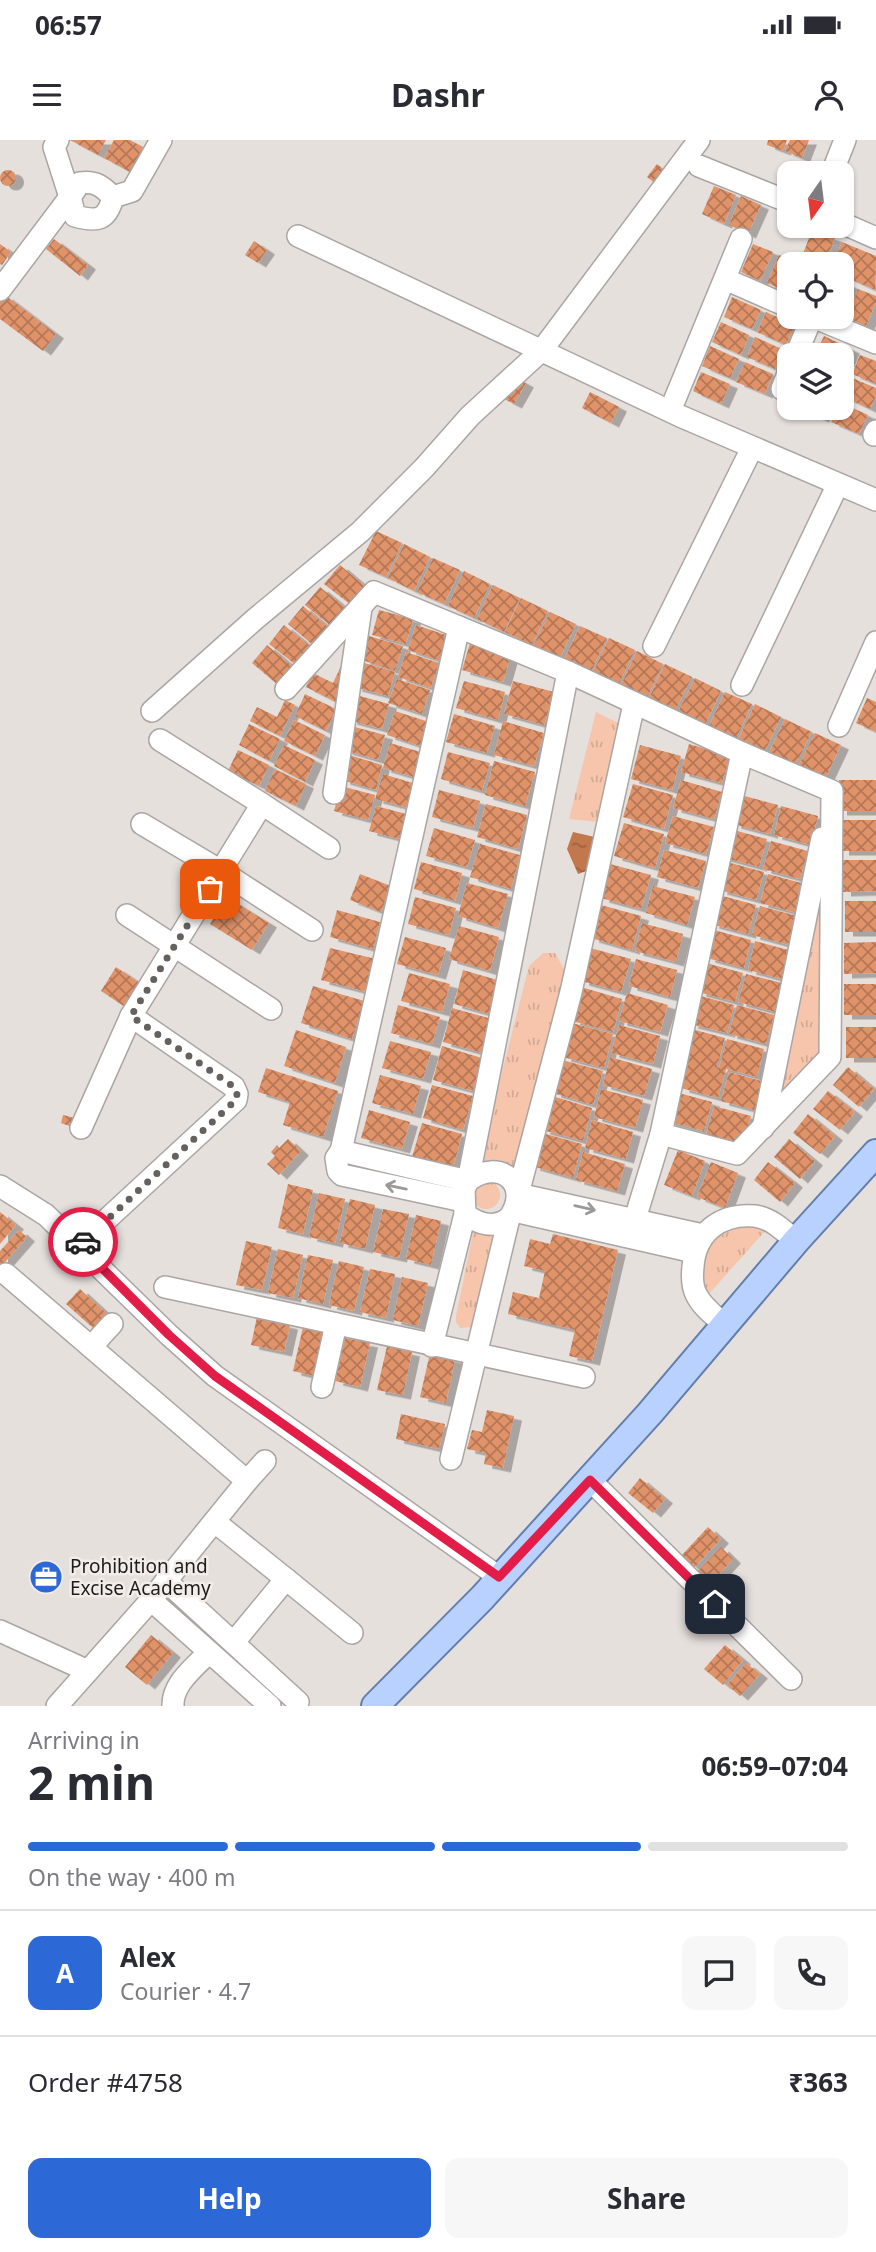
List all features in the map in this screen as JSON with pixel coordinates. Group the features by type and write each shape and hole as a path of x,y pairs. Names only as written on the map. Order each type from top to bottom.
{"main road":[{"path":"375,1706 482,1598 590,1480 796,1241 876,1153"}],"street":[{"path":"113,197 132,191 162,140"},
{"path":"152,711 254,620 360,532 424,468 470,415 542,350 699,140"},
{"path":"837,161 845,140"},
{"path":"51,142 75,216 90,220 102,218 110,209 113,197"},
{"path":"699,166 777,197"},
{"path":"0,290 80,183 91,182 102,186 113,197"},
{"path":"854,228 876,238"},
{"path":"298,236 751,448 876,500"},
{"path":"670,411 741,239"},
{"path":"725,279 777,302"},
{"path":"842,329 876,343"},
{"path":"654,646 751,448"},
{"path":"742,685 838,484"},
{"path":"286,689 374,592 568,672 742,753 832,791"},
{"path":"334,793 361,608"},
{"path":"459,627 341,1151 336,1158 338,1171 342,1175 465,1199"},
{"path":"839,726 876,642"},
{"path":"432,1346 465,1199 568,672"},
{"path":"451,1460 570,992 634,704"},
{"path":"160,740 329,848"},
{"path":"635,1219 661,1134 742,753"},
{"path":"661,1134 737,1154 830,1057 832,791"},
{"path":"763,1128 832,791"},
{"path":"81,1128 131,1016 262,804"},
{"path":"142,824 221,870 312,930"},
{"path":"127,915 271,1009"},
{"path":"79,1245 236,1100 234,1087 131,1016"},
{"path":"485,1172 503,1173 517,1185 513,1208 502,1223 494,1225 477,1221 465,1199 475,1175 485,1172"},
{"path":"0,1186 46,1215 215,1376 499,1577"},
{"path":"513,1208 635,1219 698,1243"},
{"path":"513,1208 698,1243"},
{"path":"726,1325 705,1308 695,1293 692,1277 698,1243 720,1223 737,1217 756,1216 772,1222 796,1241"},
{"path":"6,1274 247,1481"},
{"path":"165,1287 584,1377"},
{"path":"91,1347 112,1324"},
{"path":"322,1388 336,1324"},
{"path":"57,1706 151,1600 265,1461"},
{"path":"590,1480 792,1679"},
{"path":"215,1522 352,1633"},
{"path":"234,1642 286,1579"},
{"path":"166,1581 298,1702 297,1706"},
{"path":"151,1600 261,1703"},
{"path":"0,1630 88,1671"},
{"path":"173,1706 173,1696 177,1688 208,1653"}],"green space":[{"path":"596,712 634,731 608,823 569,819"},
{"path":"825,867 820,1051 778,1100"},
{"path":"543,953 555,953 569,978 518,1173 479,1162 529,966"},
{"path":"486,1181 496,1185 500,1195 496,1205 486,1209 476,1205 472,1195 476,1185"},
{"path":"753,1225 767,1229 708,1295 702,1274 710,1246 724,1234"},
{"path":"478,1230 491,1231 494,1241 472,1327 460,1328 456,1316 473,1233"}],"water":[{"path":"573,832 599,838 592,869 578,874 567,849"}],"building":[{"path":"70,140 106,140 98,155"},
{"path":"114,140 130,140 143,147 130,172 104,158"},
{"path":"768,140 787,140 783,151 767,145"},
{"path":"790,140 809,140 802,158 785,151"},
{"path":"657,164 666,171 656,184 647,177"},
{"path":"8,170 16,178 8,186 0,178"},
{"path":"714,186 736,195 724,224 702,214"},
{"path":"741,196 761,205 748,234 729,225"},
{"path":"809,238 835,238 830,252 804,252"},
{"path":"54,239 88,265 80,276 46,249"},
{"path":"254,241 267,250 258,263 245,255"},
{"path":"842,242 876,256 875,290 854,280 854,252 838,252"},
{"path":"0,244 11,252 2,265 0,264"},
{"path":"753,244 773,252 760,281 741,272"},
{"path":"777,260 777,288 767,283"},
{"path":"858,289 876,296 866,326 854,321 854,298"},
{"path":"5,295 56,334 43,351 0,319 0,301"},
{"path":"732,297 761,310 752,329 724,317"},
{"path":"766,312 777,317 777,329 793,329 787,343 757,332"},
{"path":"721,322 749,335 741,355 712,342"},
{"path":"824,336 839,343 821,343"},
{"path":"755,337 777,347 775,369 747,357"},
{"path":"710,346 739,359 730,378 702,366"},
{"path":"860,355 876,361 876,384 854,375"},
{"path":"745,362 773,374 765,394 736,382"},
{"path":"701,372 730,384 721,404 693,391"},
{"path":"517,378 526,383 514,404 504,399"},
{"path":"854,379 876,388 876,396 870,409 854,402"},
{"path":"590,392 619,407 611,423 582,408"},
{"path":"854,409 868,415 859,434 831,422 854,420"},
{"path":"376,531 402,543 386,577 359,565"},
{"path":"404,544 430,557 414,591 388,578"},
{"path":"433,558 460,570 444,604 417,592"},
{"path":"340,565 366,587 351,605 324,584"},
{"path":"464,571 490,584 474,618 448,606"},
{"path":"493,585 520,598 504,632 477,619"},
{"path":"320,587 347,609 332,627 305,605"},
{"path":"521,598 548,611 532,645 505,632"},
{"path":"303,606 329,628 314,646 288,624"},
{"path":"379,610 413,619 406,644 372,635"},
{"path":"550,612 576,624 560,658 533,646"},
{"path":"284,625 311,647 296,665 269,644"},
{"path":"416,625 449,636 441,661 408,650"},
{"path":"580,626 607,638 591,672 564,660"},
{"path":"369,636 403,646 395,671 362,660"},
{"path":"609,638 635,650 619,684 593,672"},
{"path":"470,643 511,654 503,682 462,670"},
{"path":"267,645 293,667 278,685 252,663"},
{"path":"637,651 663,664 647,698 621,685"},
{"path":"406,652 439,663 431,688 398,677"},
{"path":"361,662 395,672 388,696 354,687"},
{"path":"665,664 692,677 675,711 649,698"},
{"path":"341,666 351,671 336,702 306,687 313,673 333,683"},
{"path":"695,678 721,691 705,725 678,712"},
{"path":"397,679 430,690 422,714 388,703"},
{"path":"464,681 505,692 498,720 456,708"},
{"path":"513,681 554,692 544,725 504,714"},
{"path":"725,692 752,704 736,739 709,726"},
{"path":"305,694 336,709 326,731 295,716"},
{"path":"356,695 389,704 382,729 349,720"},
{"path":"867,698 876,702 876,732 856,723"},
{"path":"285,700 295,705 280,736 250,721 257,707 277,717"},
{"path":"755,704 781,717 765,751 739,738"},
{"path":"395,711 429,722 420,746 387,735"},
{"path":"454,714 495,726 487,753 446,742"},
{"path":"785,719 812,732 795,766 769,753"},
{"path":"294,720 325,735 315,756 284,741"},
{"path":"503,721 544,733 534,766 494,755"},
{"path":"249,724 280,739 269,761 239,745"},
{"path":"351,726 385,735 378,760 344,750"},
{"path":"815,733 841,745 825,779 798,767"},
{"path":"390,743 424,753 417,778 383,768"},
{"path":"689,744 730,756 722,783 681,772"},
{"path":"284,745 315,760 305,782 274,766"},
{"path":"640,745 681,756 672,790 631,779"},
{"path":"238,750 269,765 259,786 228,771"},
{"path":"448,752 490,763 482,791 441,779"},
{"path":"349,755 382,765 376,790 342,780"},
{"path":"494,761 535,772 525,806 485,795"},
{"path":"275,769 306,784 296,806 265,791"},
{"path":"383,774 416,784 409,808 375,799"},
{"path":"681,780 722,792 714,819 673,808"},
{"path":"839,780 876,780 876,811 839,811"},
{"path":"633,784 673,795 664,829 623,817"},
{"path":"341,786 375,795 368,820 334,811"},
{"path":"439,790 480,801 473,828 432,817"},
{"path":"741,795 778,805 770,834 733,824"},
{"path":"486,804 527,815 518,849 477,837"},
{"path":"376,806 410,815 403,840 369,831"},
{"path":"781,806 818,816 811,845 774,835"},
{"path":"673,816 714,827 706,854 665,843"},
{"path":"841,820 876,820 876,851 841,851"},
{"path":"624,823 664,834 655,868 614,856"},
{"path":"434,828 475,840 467,867 426,856"},
{"path":"730,829 767,839 759,867 722,857"},
{"path":"771,841 808,851 800,879 763,869"},
{"path":"480,844 520,855 511,889 470,877"},
{"path":"664,850 706,861 698,888 657,877"},
{"path":"842,860 876,860 876,891 843,892"},
{"path":"421,862 462,873 455,901 414,889"},
{"path":"727,862 764,872 756,900 719,890"},
{"path":"610,864 651,875 641,909 601,898"},
{"path":"360,874 391,886 381,912 350,900"},
{"path":"768,874 805,884 797,913 760,903"},
{"path":"467,883 508,894 498,928 458,916"},
{"path":"653,886 695,897 687,925 646,913"},
{"path":"719,895 756,905 748,934 711,924"},
{"path":"227,897 269,923 252,950 210,924"},
{"path":"415,897 456,908 449,935 408,924"},
{"path":"845,901 876,901 876,932 845,932"},
{"path":"601,905 641,916 632,950 591,938"},
{"path":"760,906 797,916 789,945 752,935"},
{"path":"337,910 380,922 373,949 330,937"},
{"path":"642,923 683,934 676,962 635,951"},
{"path":"459,926 499,937 490,971 449,959"},
{"path":"714,930 751,940 744,968 707,958"},
{"path":"405,937 446,948 438,975 397,964"},
{"path":"755,941 792,951 785,980 748,970"},
{"path":"876,942 876,973 844,974 844,943"},
{"path":"330,948 380,960 371,993 321,980"},
{"path":"590,948 631,959 621,992 581,981"},
{"path":"636,959 677,970 670,997 629,986"},
{"path":"706,963 743,973 735,1002 698,992"},
{"path":"116,967 140,983 125,1007 101,991"},
{"path":"463,970 504,982 494,1015 454,1004"},
{"path":"409,973 450,984 442,1012 401,1001"},
{"path":"746,974 782,983 775,1012 738,1002"},
{"path":"844,984 876,984 876,1015 844,1015"},
{"path":"313,986 364,1001 352,1039 301,1023"},
{"path":"581,987 622,999 613,1032 572,1021"},
{"path":"627,993 668,1005 660,1032 619,1021"},
{"path":"697,995 734,1005 727,1033 690,1024"},
{"path":"398,1005 440,1017 432,1044 391,1033"},
{"path":"737,1005 774,1015 766,1044 729,1034"},
{"path":"452,1008 492,1019 483,1053 443,1042"},
{"path":"572,1023 613,1034 604,1068 563,1057"},
{"path":"619,1025 660,1036 653,1064 611,1053"},
{"path":"846,1027 876,1027 876,1058 846,1058"},
{"path":"688,1028 725,1038 717,1067 719,1068 727,1039 764,1049 757,1077 726,1069 718,1098 681,1088 689,1059 680,1057"},
{"path":"296,1030 346,1047 335,1083 284,1066"},
{"path":"390,1041 431,1052 423,1079 382,1068"},
{"path":"442,1046 482,1058 473,1091 433,1080"},
{"path":"610,1057 652,1069 644,1096 603,1085"},
{"path":"562,1060 603,1071 593,1105 553,1093"},
{"path":"848,1067 874,1089 859,1107 833,1085"},
{"path":"266,1068 338,1091 323,1137 283,1125 290,1102 258,1092"},
{"path":"729,1072 765,1082 758,1111 721,1101"},
{"path":"380,1075 421,1086 413,1114 372,1103"},
{"path":"432,1085 473,1096 463,1130 423,1118"},
{"path":"601,1089 643,1100 635,1128 594,1117"},
{"path":"828,1091 855,1112 840,1130 813,1109"},
{"path":"675,1092 712,1102 704,1131 667,1121"},
{"path":"552,1096 592,1108 583,1141 542,1130"},
{"path":"714,1106 751,1116 743,1145 706,1135"},
{"path":"369,1110 410,1122 402,1149 361,1138"},
{"path":"808,1114 835,1136 820,1154 793,1133"},
{"path":"63,1115 75,1118 72,1127 61,1123"},
{"path":"592,1120 633,1132 626,1159 585,1148"},
{"path":"422,1123 462,1134 453,1168 412,1157"},
{"path":"542,1133 582,1144 573,1178 532,1166"},
{"path":"288,1139 301,1151 279,1175 267,1164 275,1156 271,1152"},
{"path":"789,1139 815,1161 800,1179 774,1157"},
{"path":"678,1150 705,1161 692,1196 664,1185"},
{"path":"583,1152 625,1164 617,1191 576,1180"},
{"path":"711,1162 738,1173 725,1208 697,1197"},
{"path":"768,1162 795,1183 780,1202 754,1180"},
{"path":"288,1184 313,1190 303,1234 278,1228"},
{"path":"319,1193 345,1199 335,1243 309,1237"},
{"path":"350,1199 375,1205 365,1249 340,1243"},
{"path":"383,1209 409,1214 399,1258 373,1252"},
{"path":"0,1212 16,1225 0,1244"},
{"path":"416,1215 441,1221 431,1265 406,1259"},
{"path":"19,1230 27,1237 0,1268 0,1251"},
{"path":"553,1234 618,1250 592,1361 569,1356 575,1330 508,1314 513,1292 539,1298 545,1271 524,1266 530,1239 550,1244"},
{"path":"246,1241 272,1247 262,1290 236,1285"},
{"path":"278,1249 303,1255 293,1298 268,1293"},
{"path":"308,1255 333,1260 323,1304 298,1298"},
{"path":"339,1261 364,1267 354,1311 329,1305"},
{"path":"370,1269 395,1274 386,1318 360,1312"},
{"path":"402,1277 428,1283 418,1326 393,1320"},
{"path":"80,1289 106,1313 93,1328 66,1304"},
{"path":"257,1317 290,1325 284,1352 251,1345"},
{"path":"303,1327 328,1333 318,1377 293,1371"},
{"path":"345,1338 370,1343 360,1387 335,1381"},
{"path":"387,1346 412,1352 403,1395 377,1390"},
{"path":"430,1353 455,1359 446,1403 420,1397"},
{"path":"487,1410 514,1416 503,1468 484,1464 486,1453 467,1449 472,1430 482,1432"},
{"path":"401,1414 445,1424 439,1449 396,1439"},
{"path":"640,1478 665,1499 653,1513 628,1493"},
{"path":"708,1527 721,1539 694,1568 681,1556"},
{"path":"721,1547 733,1559 711,1583 698,1571"},
{"path":"151,1635 173,1653 147,1685 125,1667"},
{"path":"725,1645 743,1660 723,1685 704,1669"},
{"path":"746,1663 760,1674 740,1696 727,1685"}],"way so far":[{"path":"83,1242 236,1100 234,1087 131,1016 210,889"}],"place":[{"name":"Prohibition and Excise Academy","path":"46,1577"}],"route":[{"path":"83,1242 79,1245 169,1335 215,1376 499,1577 590,1480 715,1604"}]}
